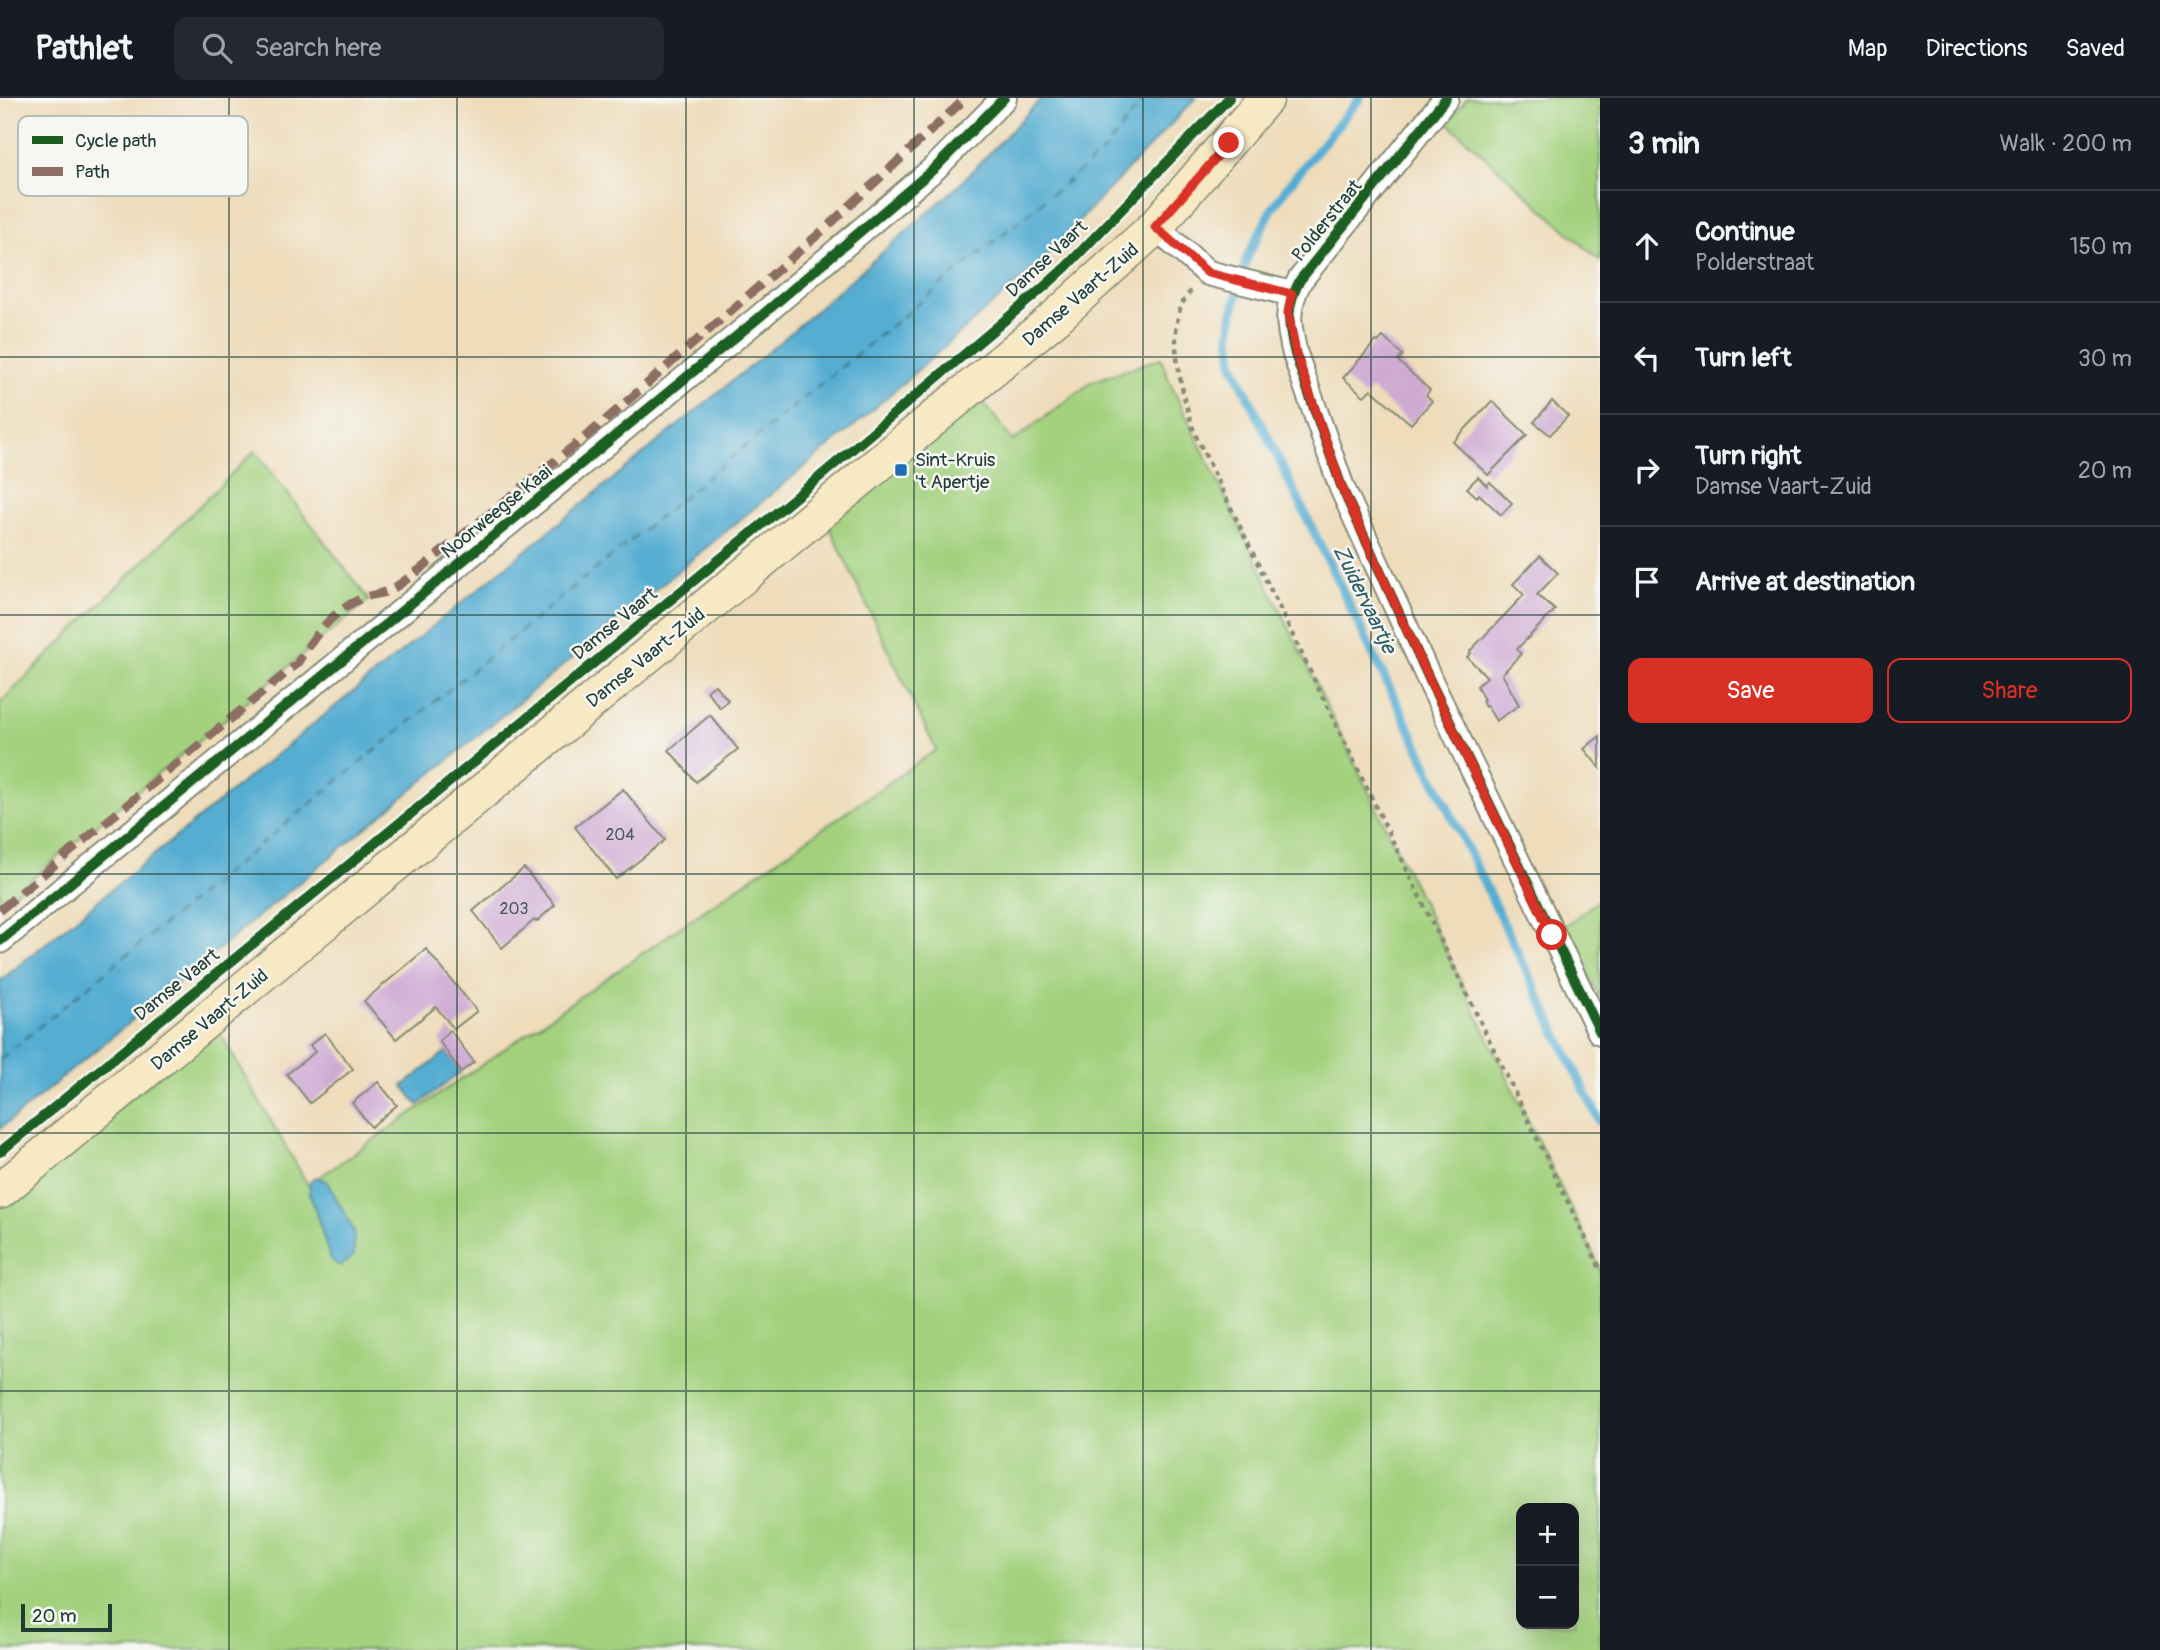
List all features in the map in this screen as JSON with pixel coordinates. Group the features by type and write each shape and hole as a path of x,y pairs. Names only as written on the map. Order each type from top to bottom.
{"street":[{"name":"Noorweegse Kaai","path":"0,941 761,316 936,167 1004,98"},
{"name":"Damse Vaart-Zuid","path":"0,1191 1055,318 1155,227 1266,98"},
{"name":"Polderstraat","path":"1281,291 1300,280 1446,98"},
{"path":"1155,227 1212,274 1281,291 1296,354 1342,488 1432,685 1600,1032"}],"path":[{"path":"1212,274 1183,299 1176,334 1179,381 1194,432 1600,1268"}],"green space":[{"path":"1467,98 1600,98 1600,261 1448,123"},
{"path":"1161,358 1170,383 1600,1268 1600,1650 0,1650 0,1206 217,1028 308,1185 936,750 827,522 979,396 1013,441 1093,381"},
{"path":"255,451 369,600 0,905 0,703"},
{"path":"1600,899 1600,998 1565,926"}],"water":[{"path":"1042,98 1196,98 1034,268 854,426 0,1129 0,981 781,341 957,187"},
{"path":"446,1052 461,1072 418,1105 403,1086"},
{"path":"316,1177 327,1181 354,1231 354,1255 341,1266 333,1262 329,1255 309,1190 311,1180"}],"building":[{"path":"1383,337 1403,355 1398,361 1430,390 1426,395 1432,401 1411,424 1371,389 1364,396 1343,378 1376,341"},
{"path":"1492,401 1527,435 1488,475 1453,442"},
{"path":"1552,401 1568,416 1550,435 1534,422"},
{"path":"1478,477 1487,486 1490,482 1512,503 1501,515 1479,494 1477,497 1467,488"},
{"path":"1540,556 1558,573 1537,595 1555,610 1517,649 1521,654 1502,674 1519,705 1496,721 1487,706 1485,707 1477,686 1487,677 1467,657 1524,595 1513,584"},
{"path":"715,685 728,700 720,708 707,691"},
{"path":"710,715 738,749 696,782 669,750"},
{"path":"1600,736 1600,768 1584,749"},
{"path":"623,789 665,840 616,879 575,827"},
{"path":"524,868 555,905 502,948 473,911"},
{"path":"426,949 477,1011 454,1029 436,1007 396,1039 364,1001"},
{"path":"450,1030 474,1062 461,1072 439,1041"},
{"path":"325,1033 353,1069 310,1103 287,1074 315,1052 310,1045"},
{"path":"378,1082 397,1105 371,1127 352,1103"}],"waterway":[{"name":"Zuidervaartje","path":"1360,98 1287,187 1272,209 1247,257 1230,335 1233,365 1600,1122"}],"ferry route":[{"path":"0,1059 1104,151 1145,98"}],"marked path":[{"path":"0,910 297,664 316,636 339,612 361,598 389,591 404,582 601,424 829,225 966,98"}],"cycle path":[{"path":"0,941 761,316 936,167 1004,98"},
{"name":"Damse Vaart","path":"0,1152 810,485 1044,287 1229,98"},
{"path":"1446,98 1300,280 1290,308 1291,334 1295,354 1342,488 1432,685 1600,1032"}],"place":[{"name":"Sint-Kruis 't Apertje","path":"901,470"}],"route":[{"path":"1229,143 1155,227 1208,273 1292,294 1288,313 1290,333 1342,488 1432,685 1552,935"}]}
